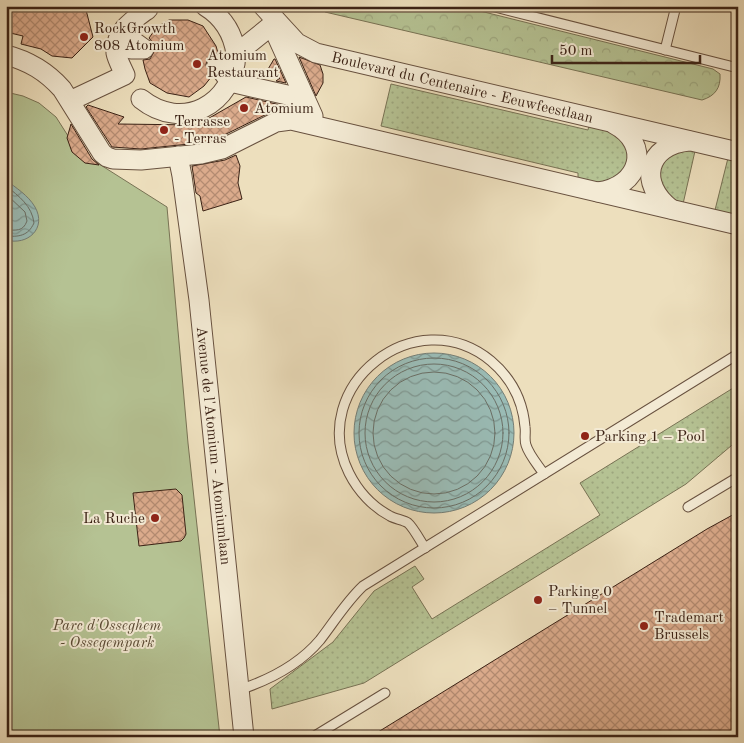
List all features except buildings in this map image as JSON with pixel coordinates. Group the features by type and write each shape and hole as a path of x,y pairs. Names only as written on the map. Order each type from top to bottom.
{"street":[{"path":"141,99 160,111 175,114 189,113 204,108 216,100 230,82 236,54 233,39 217,14 205,6"},
{"name":"Boulevard du Centenaire - Eeuwfeestlaan","path":"263,6 297,43 316,53 738,152"},
{"path":"74,99 125,75 116,53 125,43 122,30 148,7"},
{"path":"236,54 272,25 310,113"},
{"path":"6,54 25,60 49,76 62,89 97,145 107,157 113,159 141,160 201,154 222,149 276,122 292,120 310,113"},
{"path":"217,64 230,82 310,113"},
{"name":"Boulevard du Centenaire - Eeuwfeestlaan","path":"310,113 597,192 738,225"},
{"name":"Boulevard du Centenaire - Eeuwfeestlaan","path":"597,192 615,189 623,184 634,171 636,162 634,145 630,137 622,128 610,122"},
{"name":"Boulevard du Centenaire - Eeuwfeestlaan","path":"671,209 657,197 653,190 651,181 652,166 657,156 666,147 690,141"},
{"name":"Avenue de l'Atomium - Atomiumlaan","path":"178,156 199,300 244,737"}],"lane":[{"path":"491,6 738,68"},
{"path":"665,50 676,6"},
{"path":"425,548 408,523 389,515 365,497 352,479 343,459 340,429 346,400 362,372 387,352 408,344 432,340 463,346 491,360 502,371 519,398 524,413 525,444 544,474"},
{"path":"239,690 272,678 305,655 319,641 363,586 738,354"},
{"path":"688,507 738,477"},
{"path":"313,737 385,692"}],"green space":[{"path":"320,6 460,6 713,69 720,74 719,83 714,94 702,100 325,12"},
{"path":"391,84 588,130 589,125 613,131 630,148 626,174 598,183 578,178 578,173 381,126"},
{"name":"Parc d'Osseghem - Ossegempark","path":"6,92 23,96 39,103 56,117 77,150 167,207 188,443 220,737 6,737"},
{"path":"676,149 695,151 683,204 672,200 656,179 664,156"},
{"path":"728,158 738,160 738,211 734,210 733,215 715,210"},
{"path":"738,385 738,440 686,484 364,683 272,709 270,689 333,642 374,591 415,566 424,579 412,587 432,619 600,515 580,483"}],"water":[{"path":"6,180 29,199 38,215 39,222 37,228 28,238 22,240 6,240"},
{"path":"426,353 442,353 472,362 491,376 508,402 513,417 513,449 508,464 491,490 472,504 457,510 442,513 426,513 396,504 372,484 363,471 357,456 354,441 354,425 363,395 383,371 396,362 411,356"}],"place":[{"name":"RockGrowth 808 Atomium","path":"84,37"},
{"name":"Atomium Restaurant","path":"197,64"},
{"name":"Atomium","path":"244,108"},
{"name":"Terrasse - Terras","path":"164,130"},
{"name":"Parking 1 – Pool","path":"585,436"},
{"name":"La Ruche","path":"155,518"},
{"name":"Parking 0 – Tunnel","path":"538,600"},
{"name":"Trademart Brussels","path":"644,626"}]}
